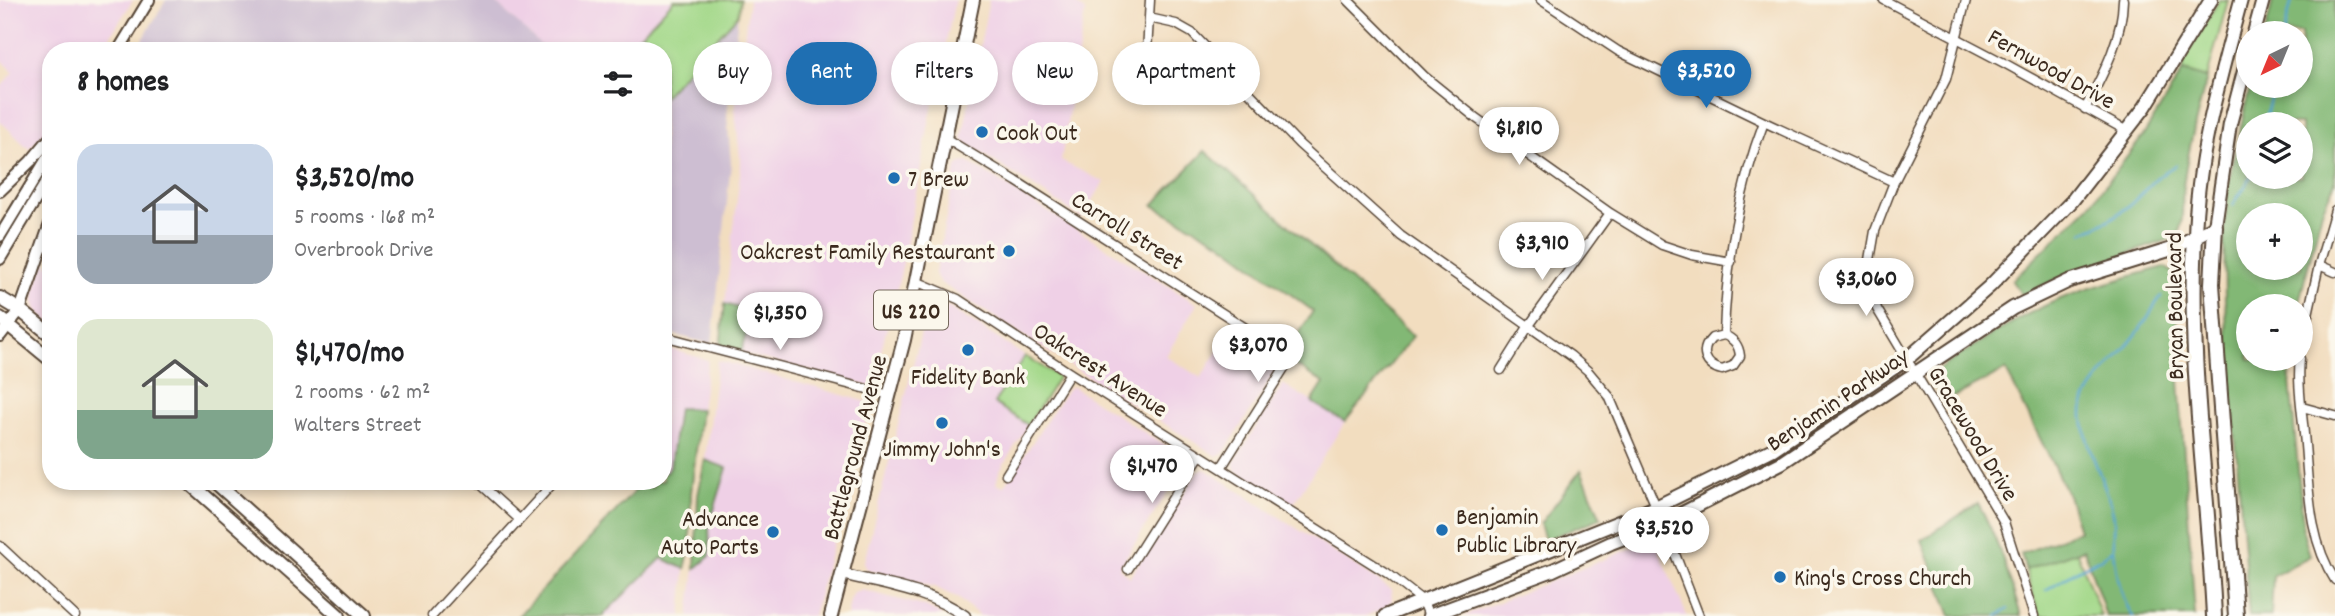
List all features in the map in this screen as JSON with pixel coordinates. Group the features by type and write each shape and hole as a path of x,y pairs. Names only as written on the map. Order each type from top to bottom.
{"highway":[{"name":"Bryan Boulevard","path":"2215,226 2212,284 2236,616"},
{"name":"Bryan Boulevard","path":"2195,237 2192,285 2196,366 2214,616"}],"main road":[{"path":"123,42 149,0"},
{"name":"Battleground Avenue","path":"831,616 918,282 973,0"},
{"name":"Benjamin Parkway","path":"1385,616 1656,507 1773,449 1907,359 2025,251 2072,201 2127,131 2179,55 2211,0"},
{"name":"Bryan Boulevard","path":"2195,237 2196,210 2211,111 2241,0"},
{"path":"2257,21 2263,0"},
{"path":"2215,226 2238,98"},
{"path":"0,191 42,148"},
{"path":"0,236 42,167"},
{"path":"0,259 42,189"},
{"name":"Benjamin Parkway","path":"1429,616 1553,570 1663,523 1781,463 1857,414 1915,371 2024,303 2069,281 2172,249 2215,226"},
{"path":"0,336 5,321 20,310 42,247"},
{"path":"2,299 42,328"},
{"path":"5,321 42,352"},
{"path":"197,490 339,616"},
{"path":"224,490 364,616"}],"street":[{"path":"1148,42 1150,0"},
{"path":"1348,0 1424,76 1465,110 1610,213 1662,245 1692,255 1731,262"},
{"path":"1541,0 1618,51 1894,182"},
{"name":"Fernwood Drive","path":"1884,0 2127,131"},
{"name":"Gracewood Drive","path":"1966,0 1946,79 1894,182 1875,231 1870,281 1877,309 2004,522 2034,616"},
{"path":"2085,109 2106,68 2118,36 2123,0"},
{"path":"1149,18 1176,24 1202,41 1299,144 1401,236 1571,356 1600,384 1609,396 1699,616"},
{"path":"1724,335 1731,262 1744,187 1764,122"},
{"name":"Carroll Street","path":"945,138 1276,346 1287,357 1286,365 1221,468"},
{"path":"2313,294 2335,210"},
{"path":"1501,370 1528,327 1610,213"},
{"path":"2319,265 2335,272"},
{"name":"Oakcrest Avenue","path":"918,282 958,299 1387,573 1423,601"},
{"path":"1724,335 1737,344 1740,356 1733,366 1722,370 1709,364 1705,350 1712,338 1724,335"},
{"path":"672,338 890,395"},
{"path":"2300,371 2314,526 2321,554 2335,580"},
{"path":"1006,475 1070,373"},
{"path":"2302,407 2335,416"},
{"path":"1128,569 1200,455"},
{"path":"487,490 519,519"},
{"path":"432,616 546,490"},
{"path":"0,546 75,616"},
{"path":"842,574 924,594 948,604 965,616"},
{"path":"1423,601 1429,616"}],"shaded area":[{"path":"0,0 133,0 107,42 42,42 42,136 29,149 0,121 0,88 14,72 0,58"},
{"path":"166,0 493,0 537,42 141,42"},
{"path":"493,0 674,0 634,42 537,42"},
{"path":"749,0 955,0 946,42 891,42 891,105 933,105 902,268 872,387 741,353 752,312 725,304 741,165 735,111 736,105 772,105 772,42 744,42"},
{"path":"989,0 1072,0 1085,12 1080,42 1012,42 1012,105 1070,105 1061,161 1104,182 1082,218 962,138 968,105 998,105 998,42 981,42"},
{"path":"738,15 735,42 713,42"},
{"path":"693,64 693,105 728,105 731,163 712,344 672,334 672,87"},
{"path":"968,162 1197,304 1166,356 1201,378 1233,328 1277,356 1280,364 1223,454 1217,456 941,283 935,273 956,168 961,163"},
{"path":"42,269 42,315 34,302 34,291"},
{"path":"937,300 1025,356 994,403 1028,425 999,472 996,484 1004,486 1068,388 1073,387 1188,460 1119,568 1130,577 1198,471 1205,469 1391,589 1392,600 1385,608 1365,616 980,616 959,599 935,587 869,570 864,562 928,305"},
{"path":"672,350 708,360 701,409 678,408 672,452"},
{"path":"717,360 871,403 813,616 689,616 695,569 710,556 709,526 727,469 705,460"},
{"path":"1283,384 1345,422 1292,506 1236,471 1234,467 1234,462"},
{"path":"1654,539 1687,616 1464,616 1544,584"},
{"path":"662,557 685,569 681,616 602,616"},
{"path":"862,590 924,606 943,616 847,616 851,597"}],"green space":[{"path":"674,0 740,0 738,15 713,42 693,42 693,64 672,87 672,42 634,42"},
{"path":"2219,0 2228,0 2207,78 2183,71 2185,58"},
{"path":"2273,0 2335,0 2335,182 2322,211 2313,247 2313,203 2236,203 2236,280 2305,280 2301,294 2236,294 2236,371 2289,371 2304,535 2310,556 2273,576 2271,616 2249,616 2225,303 2224,238 2228,186 2236,150 2236,189 2313,189 2313,112 2244,112 2247,98 2314,98 2314,21 2268,21"},
{"path":"2183,71 2207,78 2187,159 2182,219 2177,237 2066,275 2022,295 2012,281 2089,206 2143,136"},
{"path":"1205,151 1413,336 1345,422 1312,402 1324,383 1295,365 1289,349 1313,311 1220,242 1153,205"},
{"path":"2164,267 2171,271 2178,283 2177,351 2195,616 2106,616 2084,549 2026,570 2021,554 2079,531 2068,495 2006,370 1944,402 1932,381 1936,371 2036,310 2078,292"},
{"path":"725,304 752,312 741,353 720,347"},
{"path":"1025,356 1058,378 1028,425 994,403"},
{"path":"678,408 701,409 691,493 690,547 685,569 662,558 602,616 518,616 636,490 672,490 672,452"},
{"path":"705,460 727,468 709,526 710,556 695,569 698,495"},
{"path":"1581,470 1601,518 1545,540 1540,524"},
{"path":"1978,503 1997,544 2021,616 1951,616 1922,540"},
{"path":"2075,547 2101,616 2039,616 2024,565"}],"waterway":[{"path":"2287,21 2292,0"},
{"path":"2267,112 2270,98"},
{"path":"2083,232 2120,213 2157,178 2176,165"},
{"path":"2233,205 2243,189"},
{"path":"2133,616 2119,584 2112,508 2088,442 2083,410 2093,387 2138,332 2161,296"},
{"path":"2046,590 2113,549"},
{"path":"1997,616 2008,609"}],"place":[{"name":"Cook Out","path":"982,132"},
{"name":"7 Brew","path":"894,178"},
{"name":"Oakcrest Family Restaurant","path":"1009,251"},
{"name":"Fidelity Bank","path":"968,350"},
{"name":"Jimmy John's","path":"942,423"},
{"name":"Benjamin Public Library","path":"1442,530"},
{"name":"Advance Auto Parts","path":"773,532"},
{"name":"King's Cross Church","path":"1780,577"}]}
